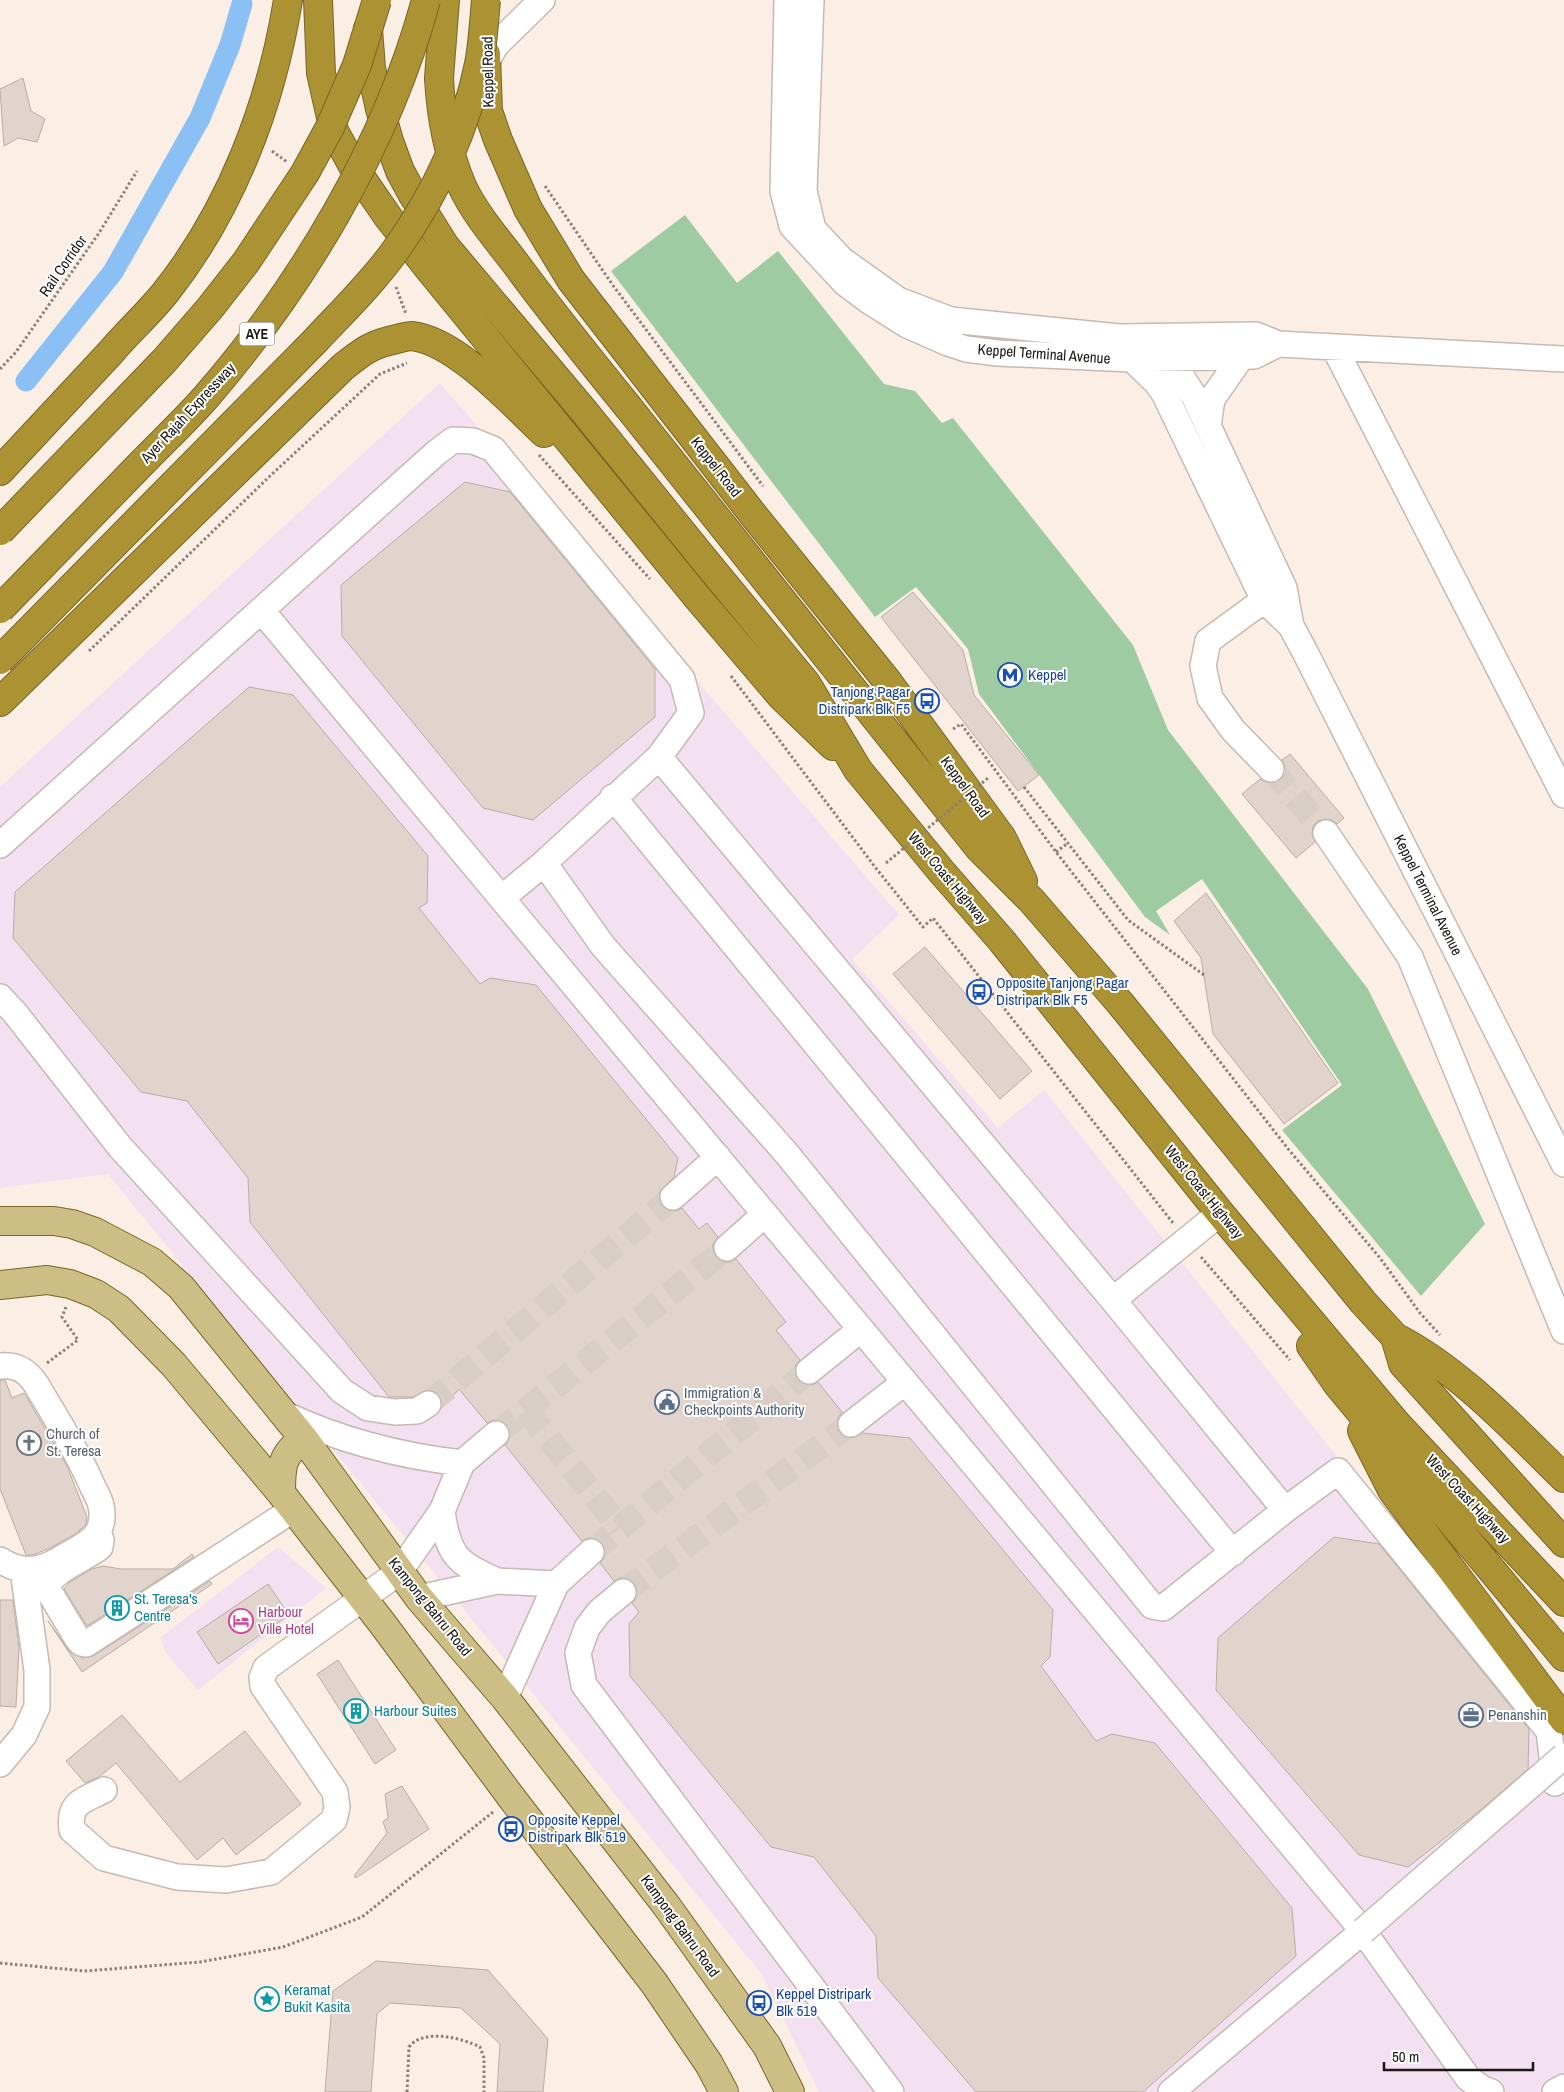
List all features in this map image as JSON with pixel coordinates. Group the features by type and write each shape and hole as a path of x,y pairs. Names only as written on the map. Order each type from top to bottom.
{"highway":[{"path":"0,471 164,294 204,237 231,186 246,150 275,66 288,0"},
{"path":"318,0 317,16 321,73 334,130 353,166 388,217 617,500 782,697 858,770"},
{"path":"366,0 372,68 380,109 389,141 400,171 445,246 583,410 806,683 858,770"},
{"path":"0,531 164,361 210,308 246,262 305,173 330,127 358,66 377,0"},
{"name":"Ayer Rajah Expressway","path":"0,609 205,398 252,341 317,244 372,144 418,32 426,0"},
{"path":"445,0 439,78 441,113 446,141 462,186 484,222 559,321 979,848 1032,901 1120,1004 1363,1302 1394,1337 1419,1349 1476,1394 1564,1478"},
{"path":"0,660 316,340 394,253 424,206 447,163 463,121 479,64 487,0"},
{"name":"Keppel Road","path":"487,0 485,64 488,111 498,140 528,209 572,280 751,512 888,682 1002,838 1032,901"},
{"path":"0,702 336,373 362,352 378,343 411,336 429,341 450,351 478,371 617,500"},
{"name":"West Coast Highway","path":"858,770 941,871 1002,941 1220,1213 1396,1423 1564,1602"},
{"path":"1220,1213 1338,1385 1564,1657"},
{"path":"1394,1337 1403,1364 1564,1543"},
{"path":"1338,1385 1392,1490 1564,1720"}],"main road":[{"name":"Kampong Bahru Road","path":"0,1221 36,1220 72,1224 96,1232 152,1262 181,1287 304,1439 419,1598 505,1698 666,1905 767,2046 790,2092"},
{"path":"0,1285 47,1280 70,1284 96,1294 119,1309 174,1365 287,1501 363,1598 511,1797 654,1983 709,2064 724,2092"},
{"path":"287,1501 281,1471 286,1456 293,1446 304,1439"}],"lane":[{"path":"485,64 496,45 542,0"},
{"name":"Keppel Terminal Avenue","path":"787,0 783,192 792,226 845,283 869,302 907,325 948,343 966,349 998,353 1132,359 1157,384 1274,594 1564,1164"},
{"name":"Keppel Terminal Avenue","path":"811,0 804,191 813,228 842,260 898,300 951,320 1118,337 1256,335 1278,344"},
{"name":"Keppel Terminal Avenue","path":"1154,336 1194,396 1208,426 1274,594"},
{"path":"1118,337 1132,359 1254,356 1278,344 1564,359"},
{"path":"1334,347 1564,795"},
{"path":"1208,426 1212,399 1242,356"},
{"path":"0,845 436,453 453,440 473,442 493,449 682,680 691,713 659,756 544,863 502,898"},
{"path":"1272,769 1233,730 1210,698 1203,666 1208,641 1274,594"},
{"path":"261,610 1363,1931 1468,2078 1483,2089 1491,2092"},
{"path":"659,756 1113,1300 1285,1510"},
{"path":"613,797 1233,1553"},
{"path":"1326,833 1410,957 1564,1331"},
{"path":"544,863 604,946 787,1154 1152,1606 1163,1608 1285,1510 1338,1471 1549,1731 1559,1789"},
{"path":"5,1012 120,1147 342,1391 368,1408 395,1412 417,1411 428,1404"},
{"path":"673,1197 718,1157"},
{"path":"1113,1300 1220,1213"},
{"path":"727,1248 765,1214"},
{"path":"809,1371 861,1329"},
{"path":"0,1366 20,1368 31,1376 86,1470 101,1505 101,1521 98,1532 92,1539 45,1568 33,1571 23,1570 0,1560"},
{"path":"852,1424 905,1382"},
{"path":"284,1414 334,1435 421,1458 462,1463"},
{"path":"104,1790 77,1804 70,1816 72,1830 104,1858 177,1877 226,1880 271,1872 334,1820 337,1807 335,1792 263,1686 262,1678 266,1668 399,1572 442,1511 462,1463 496,1434"},
{"path":"98,1532 101,1540 100,1547 55,1575 49,1581 47,1588 77,1638 86,1644 287,1501"},
{"path":"442,1511 447,1542 455,1553 469,1568 497,1581"},
{"path":"505,1698 556,1584 591,1552"},
{"path":"0,1764 24,1735 37,1707 37,1670 23,1570"},
{"path":"419,1598 497,1581 556,1584"},
{"path":"623,1592 598,1612 587,1628 578,1653 584,1686 891,2092"},
{"path":"1172,2092 1363,1931 1564,1756"},
{"path":"1528,1773 1559,1789"},
{"path":"1555,2092 1564,2087"}],"path":[{"name":"Rail Corridor","path":"0,369 16,352 94,241 137,171"},
{"path":"541,180 612,284 766,490"},
{"path":"88,652 270,476 380,374 410,361"},
{"path":"536,452 656,586"},
{"path":"726,670 875,867 923,926 933,918 1187,1241 1291,1361"},
{"path":"953,730 961,724 1056,852 1289,1150 1380,1258 1420,1313 1447,1342"},
{"path":"886,863 988,778"},
{"path":"1024,787 1128,920 1204,975"},
{"path":"1056,852 1068,843"},
{"path":"31,1376 78,1340 62,1317 68,1302"},
{"path":"0,1963 85,1971 200,1962 283,1948 362,1918 511,1797"},
{"path":"407,2092 409,2047 417,2039 429,2037 449,2038 480,2047 484,2058 484,2092"}],"shaded area":[{"path":"440,383 899,915 852,959 998,1128 1044,1090 1442,1588 1564,1753 1564,2092 819,2092 761,1973 108,1174 0,1188 0,787"},
{"path":"278,1547 326,1588 198,1690 166,1653 160,1638"}],"green space":[{"path":"685,215 737,283 778,251 884,384 915,391 942,423 953,418 1133,645 1168,730 1368,989 1485,1224 1421,1296 1282,1130 1342,1085 1202,879 1156,911 1170,935 1145,917 979,694 968,649 916,587 875,617 611,271"}],"building":[{"path":"23,78 31,111 45,119 37,142 18,138 4,146 0,89"},
{"path":"465,482 510,492 655,669 655,717 533,820 483,808 342,636 341,585"},
{"path":"913,592 963,650 974,695 1039,775 1018,791 881,617"},
{"path":"249,687 293,695 428,856 427,903 419,908 480,984 490,978 536,985 678,1158 674,1177 659,1193 659,1200 662,1206 669,1211 676,1211 682,1208 699,1229 707,1223 718,1237 713,1244 716,1257 723,1262 736,1259 786,1322 776,1330 800,1360 795,1366 795,1374 804,1385 812,1385 818,1382 842,1412 838,1418 837,1425 840,1433 845,1437 852,1438 862,1433 910,1438 1053,1610 1050,1657 1041,1666 1096,1741 1112,1734 1155,1743 1292,1908 1296,1956 1143,2092 976,2092 878,1978 876,1936 814,1857 771,1847 630,1676 629,1624 639,1612 632,1603 637,1596 637,1589 634,1583 627,1578 620,1578 614,1581 600,1563 605,1556 605,1548 602,1543 595,1538 588,1538 582,1541 505,1445 509,1439 510,1432 507,1424 500,1420 487,1423 459,1389 443,1407 440,1396 434,1391 428,1390 413,1397 389,1397 250,1222 248,1178 187,1101 141,1092 13,938 15,892"},
{"path":"1290,754 1344,818 1337,824 1332,820 1318,821 1313,826 1312,834 1315,842 1296,858 1242,794 1260,779 1268,783 1275,783 1281,780 1285,772 1282,760"},
{"path":"1206,893 1338,1083 1284,1124 1213,1034 1201,958 1174,921"},
{"path":"925,947 1032,1071 1000,1099 893,974"},
{"name":"Church of St. Teresa","path":"0,1380 5,1380 12,1398 24,1393 67,1466 87,1517 86,1524 77,1533 33,1555 26,1555 0,1489"},
{"path":"1334,1537 1379,1544 1529,1729 1528,1769 1477,1813 1408,1867 1359,1855 1216,1690 1218,1638"},
{"path":"192,1554 194,1557 87,1626 64,1589 70,1582 92,1569 103,1566 121,1569 173,1569"},
{"path":"210,1581 212,1584 82,1672 48,1621 70,1652 83,1658 93,1656"},
{"name":"Harbour Ville Hotel","path":"268,1584 289,1615 218,1664 197,1632"},
{"path":"0,1600 13,1600 19,1648 16,1707 0,1706"},
{"name":"Harbour Suites","path":"338,1660 396,1750 375,1764 317,1674"},
{"path":"122,1715 180,1782 245,1731 301,1804 236,1855 223,1838 197,1860 116,1763 99,1777 85,1783 66,1761"},
{"path":"402,1786 429,1829 356,1878 354,1876 387,1833 383,1822 388,1817 385,1794"},
{"path":"376,1961 488,1970 548,2039 543,2092 497,2092 500,2044 461,2008 390,2003 377,2014 371,2092 325,2092 333,1991"}],"waterway":[{"path":"26,381 113,272 200,118 230,45 242,4"}],"tunnel":[{"path":"1271,769 1326,833"},
{"path":"428,1404 673,1197"},
{"path":"496,1434 727,1248"},
{"path":"591,1552 809,1371"},
{"path":"526,1410 620,1528"},
{"path":"623,1592 851,1424"}],"place":[{"name":"Keppel","path":"1010,675"},
{"name":"Tanjong Pagar Distripark Blk F5","path":"927,701"},
{"name":"Opposite Tanjong Pagar Distripark Blk F5","path":"979,992"},
{"name":"Immigration & Checkpoints Authority","path":"667,1402"},
{"name":"Church of St. Teresa","path":"29,1443"},
{"name":"St. Teresa's Centre","path":"117,1608"},
{"name":"Harbour Ville Hotel","path":"241,1621"},
{"name":"Harbour Suites","path":"356,1711"},
{"name":"Penanshin","path":"1471,1715"},
{"name":"Opposite Keppel Distripark Blk 519","path":"511,1829"},
{"name":"Keramat Bukit Kasita","path":"267,1999"},
{"name":"Keppel Distripark Blk 519","path":"759,2003"}]}
